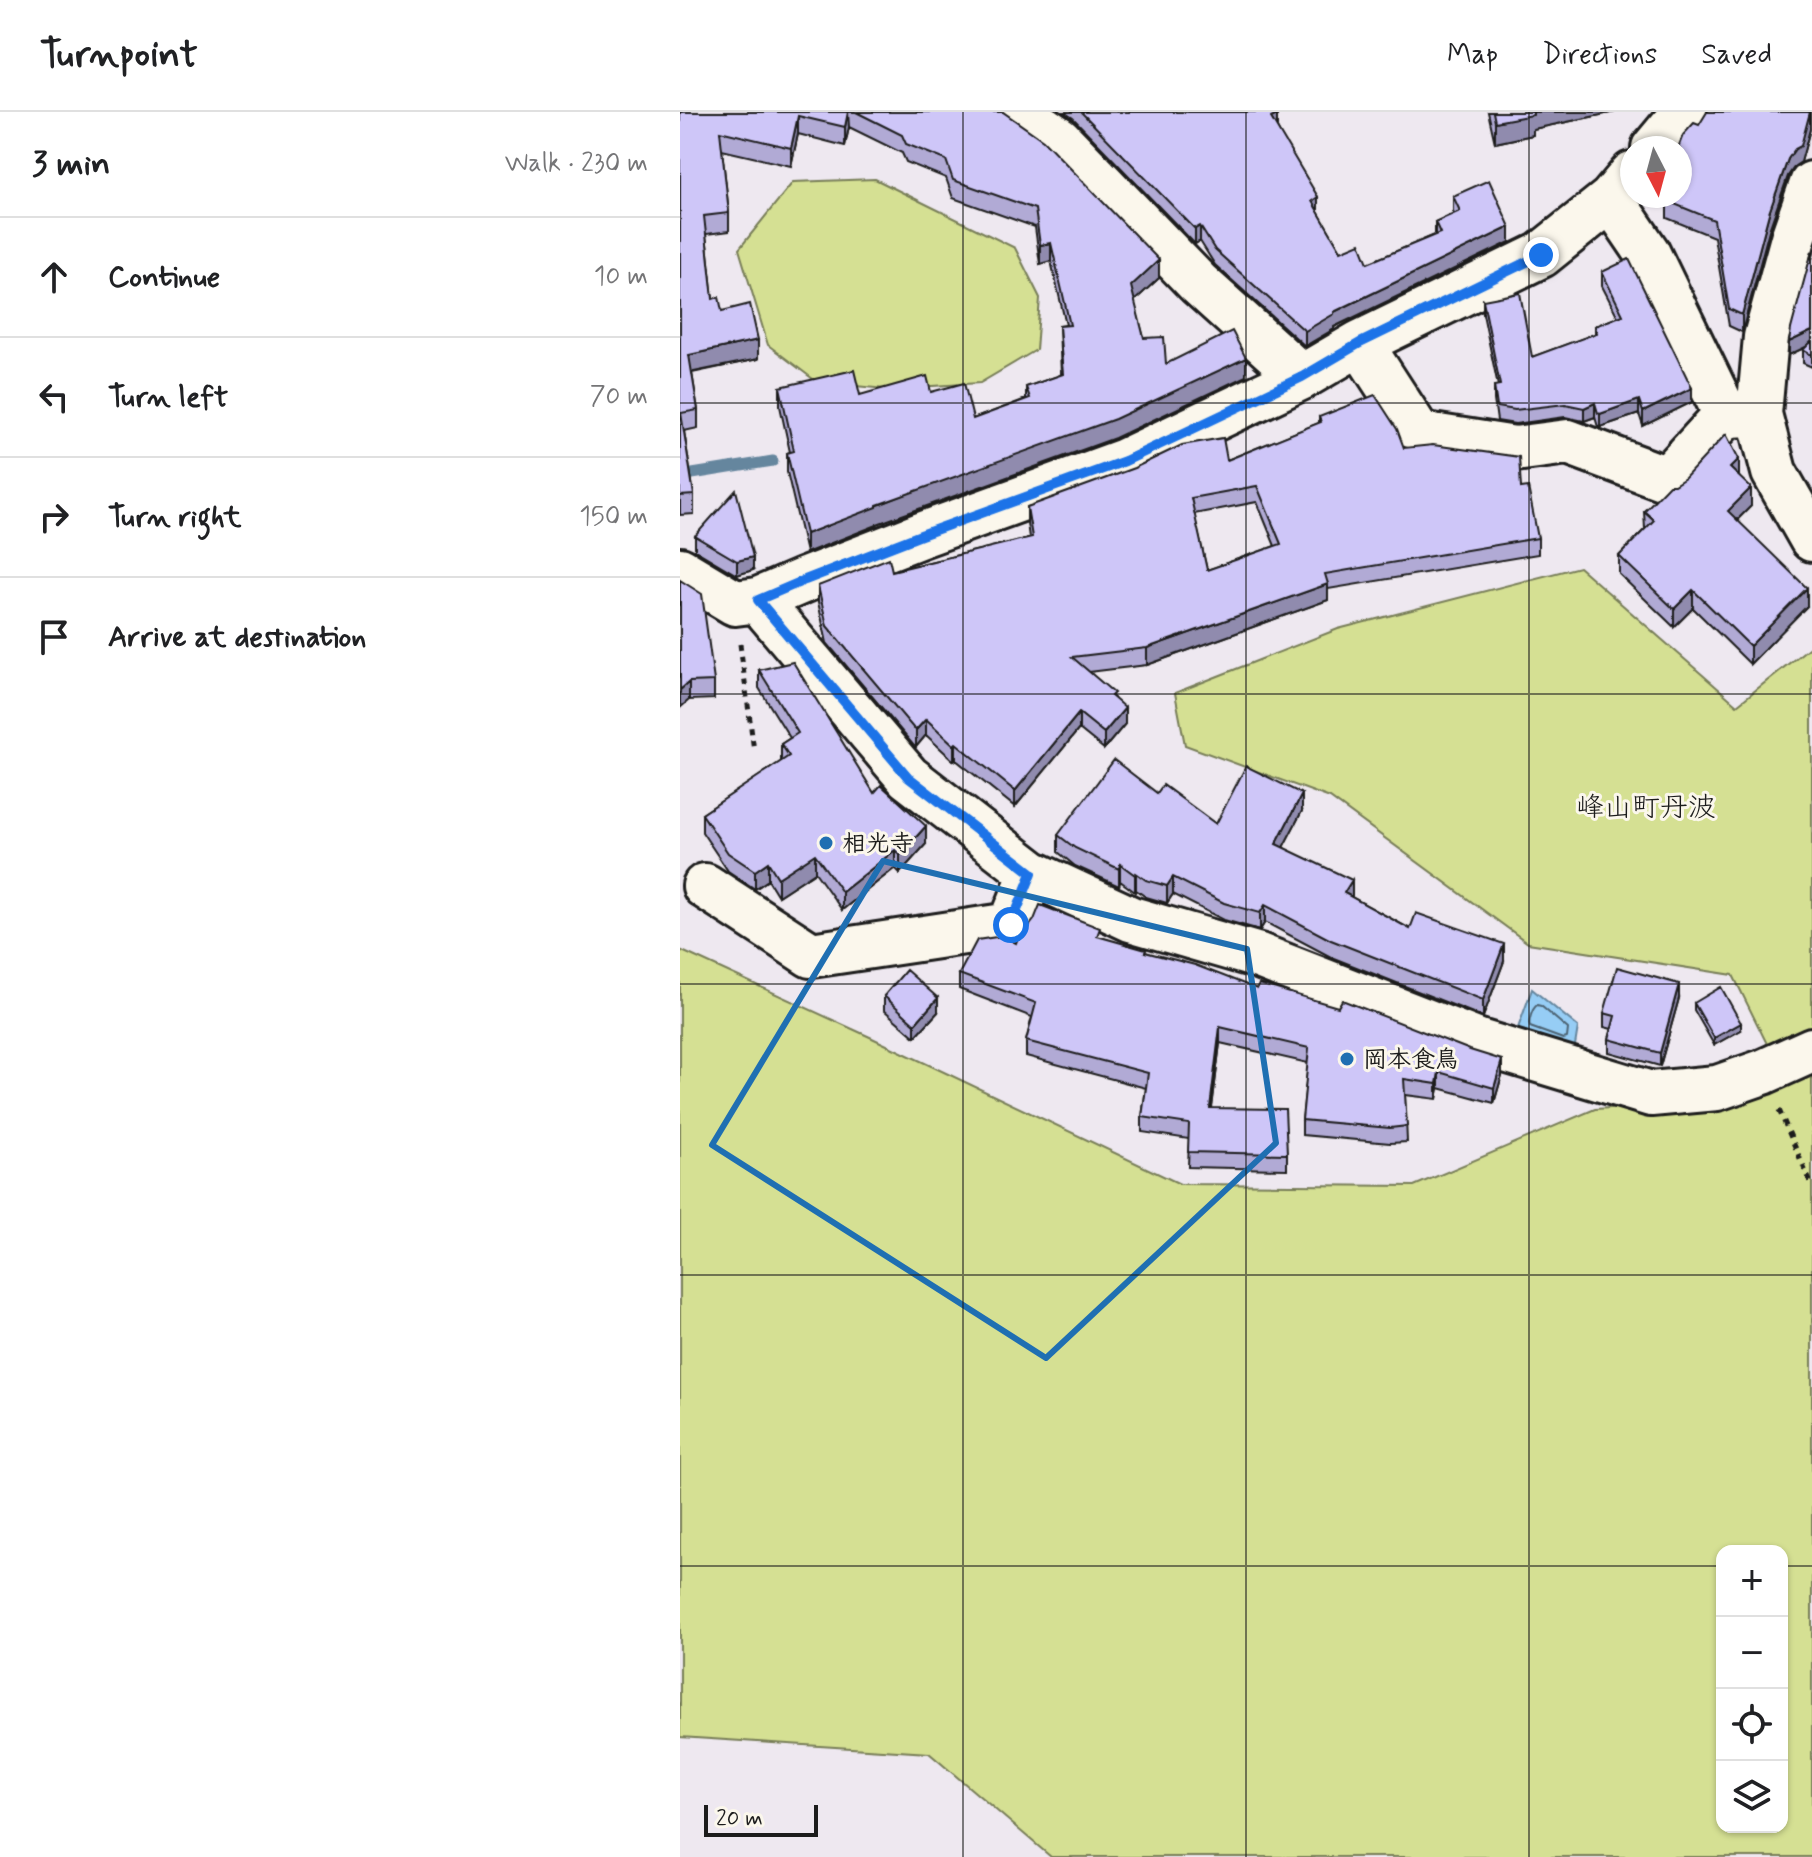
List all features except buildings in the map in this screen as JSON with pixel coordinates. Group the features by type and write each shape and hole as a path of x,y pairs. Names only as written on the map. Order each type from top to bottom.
{"street":[{"path":"1019,112 1059,139 1198,283 1302,377"},
{"path":"1664,136 1684,112"},
{"path":"1360,343 1419,434 1515,449 1568,442 1667,479 1743,414 1793,238 1812,184"},
{"path":"747,602 1125,461 1302,377 1360,343 1541,255 1620,188"},
{"path":"1630,208 1647,252 1743,414 1812,539"},
{"path":"680,570 747,602 908,777 1032,873 1131,919 1259,956 1479,1042 1651,1094 1717,1088 1812,1050"},
{"path":"705,886 811,955 1011,925 1032,873"}],"path":[{"path":"747,602 754,751"},
{"path":"1763,1072 1812,1186"}],"highlighted area":[{"path":"883,861 1247,949 1276,1143 1046,1358 712,1145"}],"green space":[{"path":"875,179 1015,248 1040,298 1036,350 980,383 885,389 817,382 768,345 739,249 793,182"},
{"path":"1579,567 1737,705 1812,645 1812,1031 1770,1050 1733,975 1528,943 1330,798 1185,745 1175,693 1338,629"},
{"path":"680,950 1180,1184 1414,1186 1595,1109 1721,1101 1812,1062 1812,1857 1051,1857 929,1753 680,1737"}],"water":[{"path":"1532,989 1578,1027 1574,1052 1517,1031"}],"waterway":[{"path":"680,476 773,461"}],"place":[{"name":"相光寺","path":"826,843"},
{"name":"岡本食鳥","path":"1347,1059"}],"district":[{"name":"峰山町丹波","path":"1646,806"}],"route":[{"path":"1011,925 1032,873 908,777 758,600 921,535 1125,461 1302,377 1360,343 1541,255"}]}
